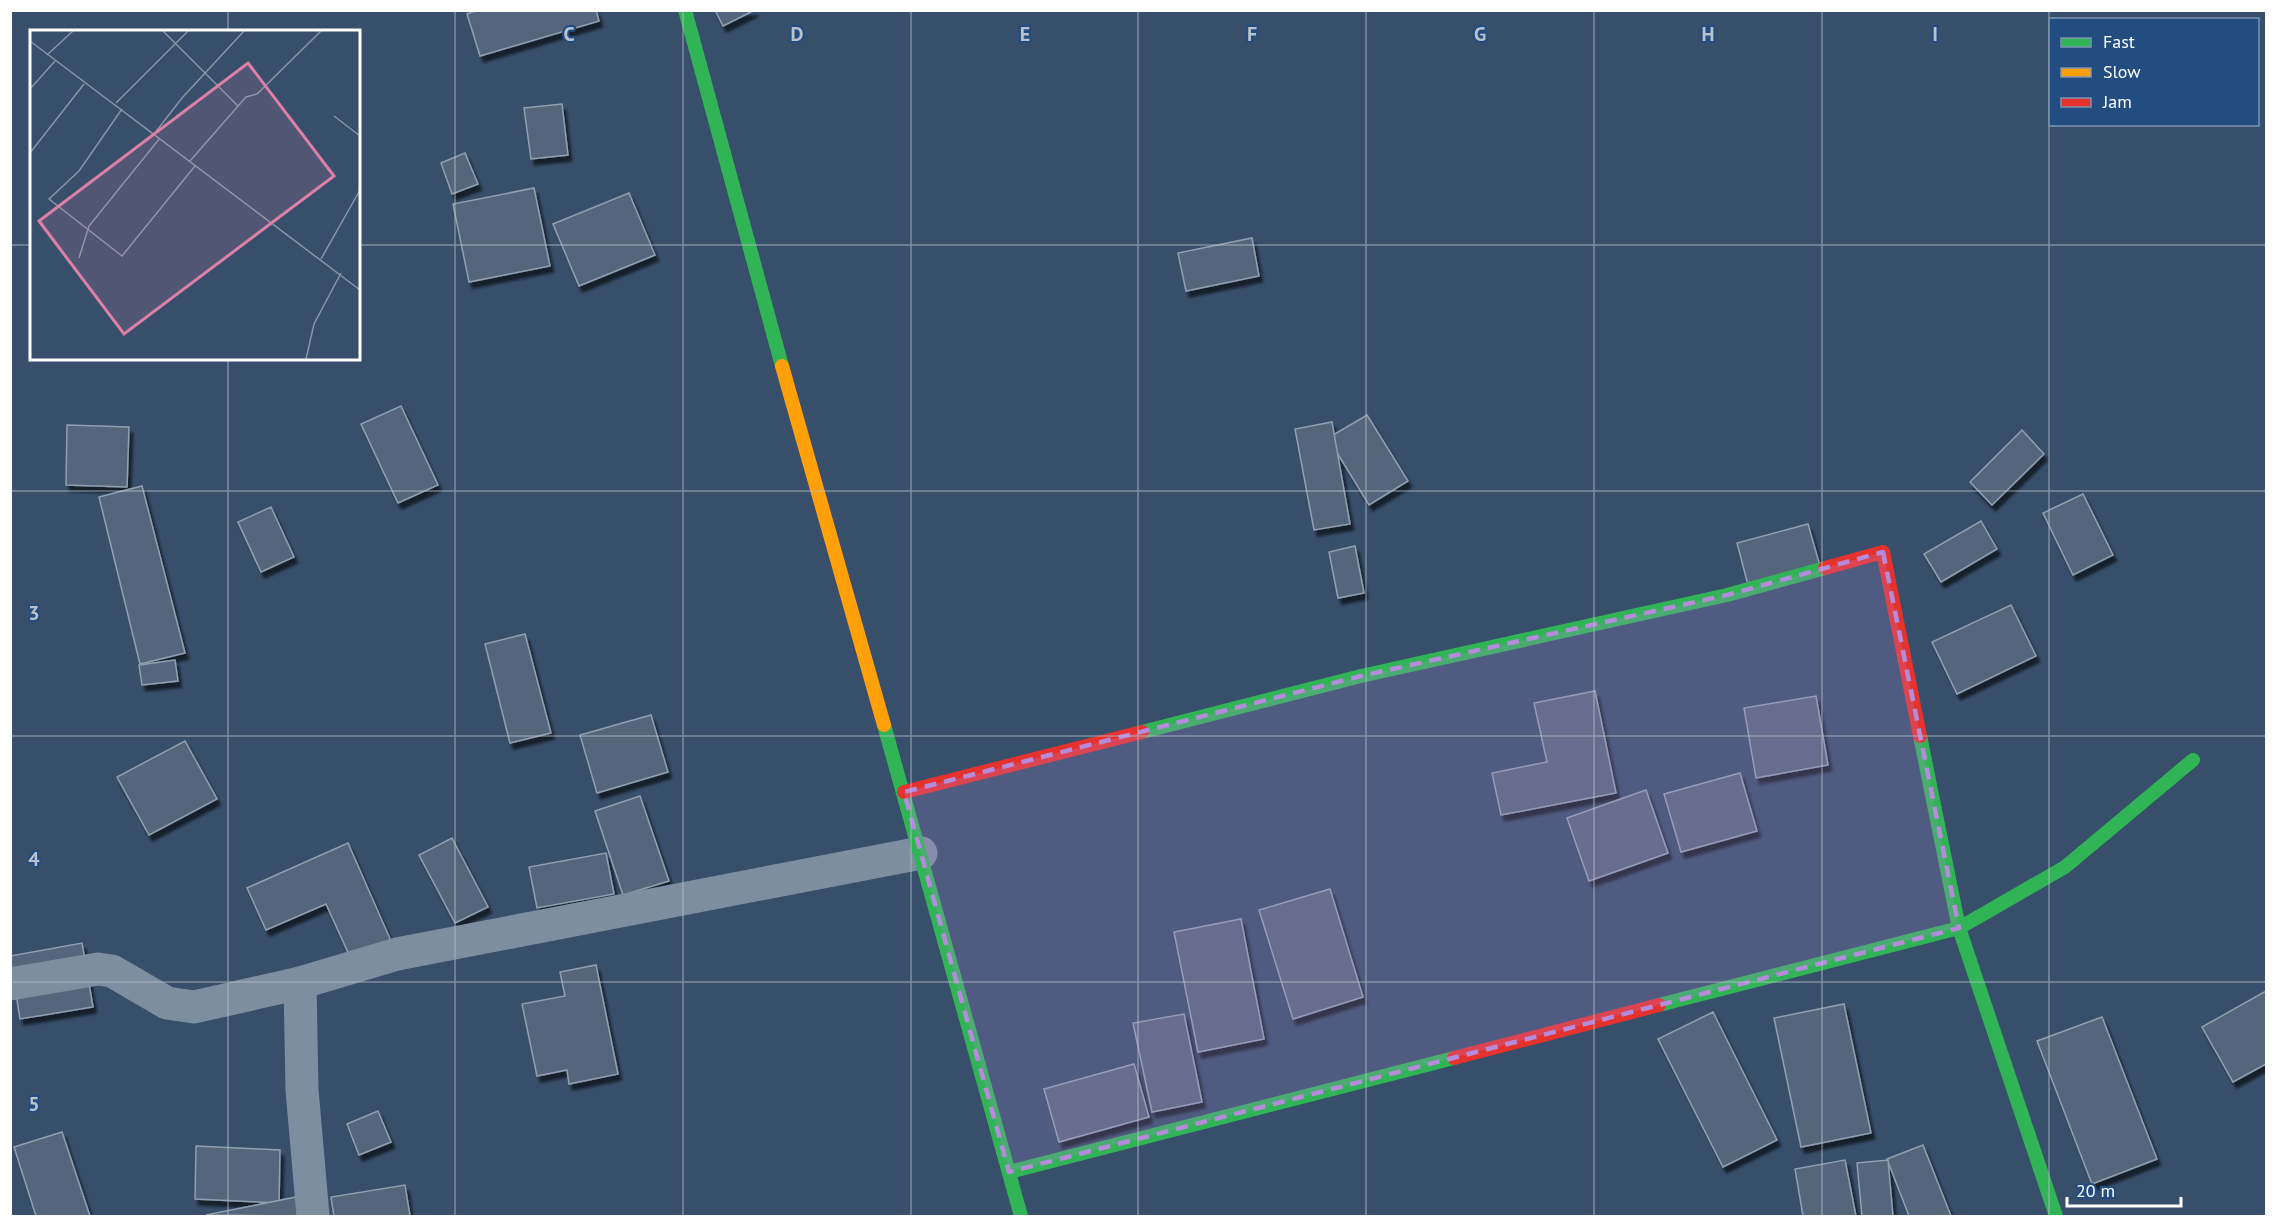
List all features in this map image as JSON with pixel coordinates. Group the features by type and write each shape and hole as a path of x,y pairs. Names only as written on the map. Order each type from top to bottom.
{"street":[{"path":"685,10 763,300 904,792 1021,1216"},
{"path":"904,792 1361,676 1727,595 1883,552 1959,928 2056,1216"},
{"path":"1009,1172 1959,928 2065,867 2193,760"},
{"path":"10,984 99,969 112,971 167,1003 194,1007 300,983 397,954 921,853"},
{"path":"300,983 302,1090 313,1216"}],"highlighted area":[{"path":"1883,552 1959,928 1009,1172 904,792 1361,676 1727,595"}],"building":[{"path":"478,10 596,10 599,21 480,56 467,14"},
{"path":"715,10 755,10 723,26"},
{"path":"562,104 568,155 531,159 524,108"},
{"path":"465,153 478,184 452,194 441,163"},
{"path":"534,188 550,266 469,282 453,204"},
{"path":"629,193 655,255 579,286 553,224"},
{"path":"1252,238 1259,276 1186,291 1178,253"},
{"path":"401,406 438,485 398,503 361,424"},
{"path":"1367,415 1408,481 1369,505 1328,438"},
{"path":"1332,422 1350,524 1314,530 1295,429"},
{"path":"67,425 129,427 127,487 66,485"},
{"path":"2022,430 2044,454 1992,505 1970,482"},
{"path":"142,486 185,653 140,664 99,497"},
{"path":"2083,494 2113,555 2073,575 2043,513"},
{"path":"271,507 294,557 261,572 238,522"},
{"path":"1981,521 1997,549 1941,582 1924,554"},
{"path":"1808,524 1820,566 1748,585 1737,543"},
{"path":"1355,546 1364,593 1338,598 1329,552"},
{"path":"2011,605 2036,656 1957,694 1932,642"},
{"path":"525,634 551,733 510,743 485,644"},
{"path":"175,660 178,681 142,685 139,665"},
{"path":"1595,691 1616,793 1501,815 1492,773 1547,762 1534,703"},
{"path":"1816,696 1828,765 1756,778 1744,708"},
{"path":"651,715 668,772 597,793 580,735"},
{"path":"185,741 217,799 149,835 117,777"},
{"path":"1740,773 1757,831 1681,852 1664,794"},
{"path":"1646,790 1668,853 1589,881 1567,818"},
{"path":"640,796 669,881 623,895 595,811"},
{"path":"452,838 488,907 455,923 419,855"},
{"path":"348,843 391,941 351,959 326,904 266,930 247,888"},
{"path":"606,853 614,894 537,908 529,867"},
{"path":"1330,889 1363,997 1293,1019 1259,910"},
{"path":"1241,919 1264,1039 1198,1052 1174,932"},
{"path":"82,943 93,1007 20,1019 10,956"},
{"path":"596,965 618,1074 569,1084 567,1070 537,1076 522,1004 565,996 560,972"},
{"path":"2266,991 2266,1064 2233,1082 2202,1027"},
{"path":"1844,1004 1871,1133 1801,1147 1774,1018"},
{"path":"1713,1012 1777,1140 1723,1167 1658,1039"},
{"path":"1184,1014 1202,1102 1152,1112 1133,1023"},
{"path":"2102,1017 2157,1159 2092,1184 2037,1041"},
{"path":"1134,1064 1149,1117 1059,1142 1044,1089"},
{"path":"378,1111 391,1142 359,1155 347,1124"},
{"path":"62,1132 90,1216 36,1216 14,1147"},
{"path":"1923,1145 1951,1216 1909,1216 1887,1159"},
{"path":"196,1146 280,1150 279,1203 195,1199"},
{"path":"1845,1160 1856,1216 1803,1216 1795,1169"},
{"path":"1888,1160 1893,1216 1862,1216 1857,1163"},
{"path":"405,1185 410,1216 334,1216 331,1197"},
{"path":"296,1197 300,1216 206,1215"}],"traffic: fast":[{"path":"685,10 782,366"},
{"path":"1142,732 1361,676 1727,595 1825,568"},
{"path":"884,725 1021,1216"},
{"path":"1920,736 1959,928 2056,1216"},
{"path":"1659,1005 1959,928 2065,867 2193,760"},
{"path":"1009,1172 1454,1058"}],"traffic: slow":[{"path":"782,366 884,725"}],"traffic: jam":[{"path":"1825,568 1883,552 1920,736"},
{"path":"904,792 1142,732"},
{"path":"1454,1058 1659,1005"}]}
